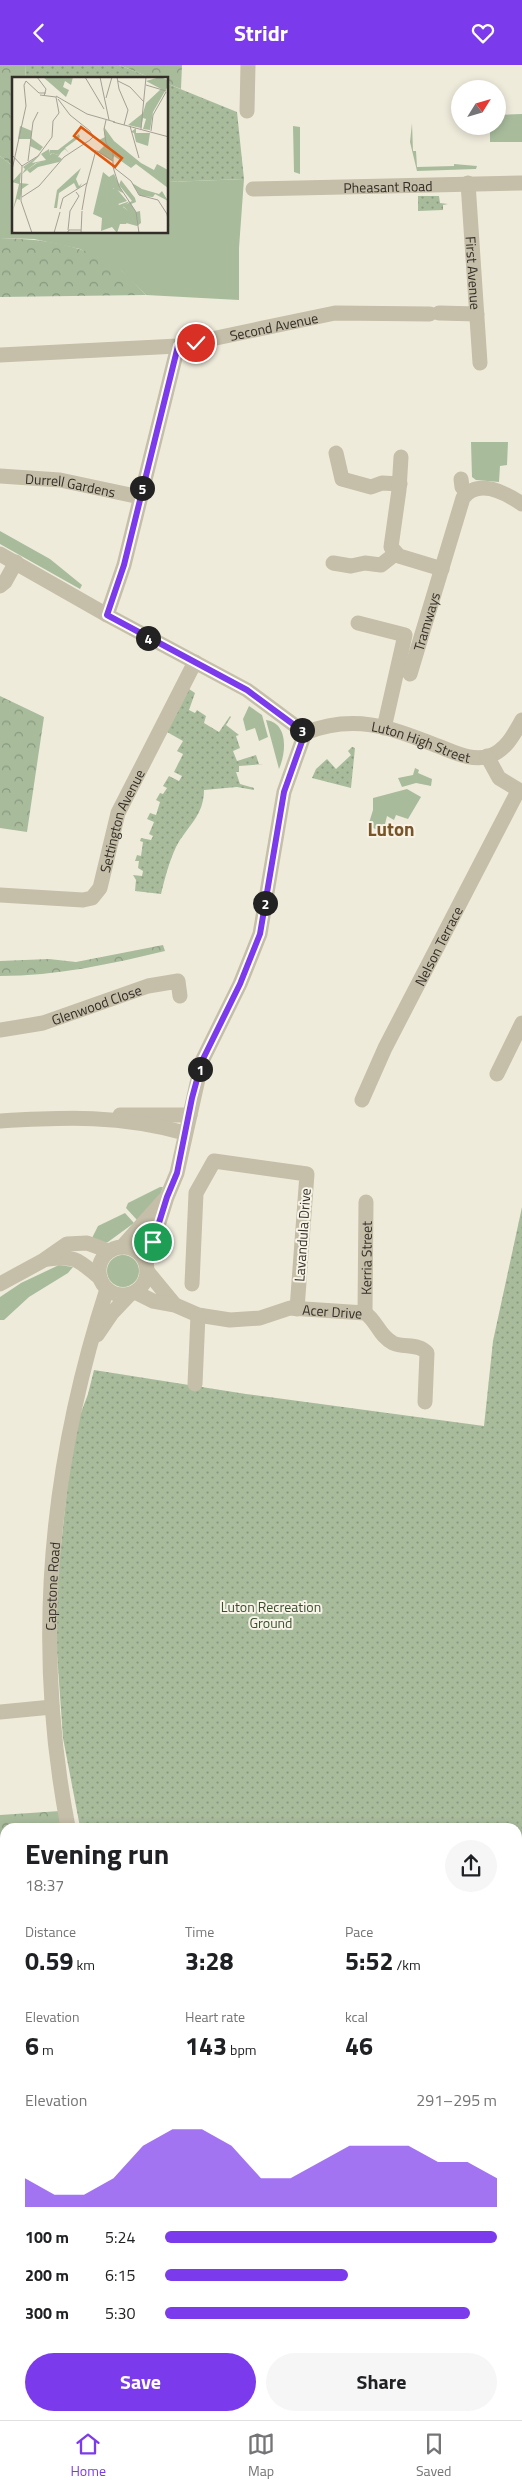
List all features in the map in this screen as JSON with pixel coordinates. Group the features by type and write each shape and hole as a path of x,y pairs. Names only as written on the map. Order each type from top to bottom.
{"street":[{"path":"247,111 248,65"},
{"name":"First Avenue","path":"468,183 480,363"},
{"name":"Pheasant Road","path":"253,189 522,183"},
{"name":"Second Avenue","path":"0,355 178,346 335,313 477,314"},
{"path":"107,615 124,565 178,346"},
{"path":"336,453 342,479 371,487 382,483 400,485"},
{"path":"401,457 400,485 390,543 396,554 442,569"},
{"name":"Durrell Gardens","path":"0,476 60,480 140,497"},
{"path":"461,479 462,487 467,493 478,489 489,489 508,495 522,504"},
{"name":"Tramways","path":"410,674 461,502 467,493"},
{"path":"0,554 107,615 247,690 305,733 284,792 260,934 240,984 202,1061 177,1173 167,1197 147,1267 146,1280 132,1293 119,1295 80,1261 68,1256 44,1259"},
{"path":"333,563 351,566 365,563 380,565 396,554"},
{"path":"0,586 5,582 16,562"},
{"path":"358,623 405,635 384,728"},
{"name":"Settington Avenue","path":"0,895 83,901 96,894 101,884 118,813 195,662"},
{"name":"Luton High Street","path":"305,733 326,724 345,722 384,728 468,757 487,756 503,748 511,739 522,720"},
{"path":"487,756 499,778 520,791"},
{"name":"Nelson Terrace","path":"362,1100 385,1048 520,791"},
{"name":"Glenwood Close","path":"0,1031 43,1023 148,986 178,981 180,996"},
{"path":"497,1074 522,1023"},
{"path":"109,1118 124,1114 190,1115"},
{"path":"0,1121 74,1117 109,1118 132,1124 166,1127 186,1133"},
{"name":"Lavandula Drive","path":"192,1284 196,1193 214,1161 307,1174 297,1309"},
{"path":"104,1283 99,1268 102,1258 116,1249 167,1197"},
{"name":"Kerria Street","path":"365,1313 366,1202"},
{"path":"0,1284 67,1244 87,1243 137,1251 147,1267"},
{"name":"Acer Drive","path":"147,1267 175,1305"},
{"name":"Capstone Road","path":"67,1823 52,1707 50,1628 52,1551 65,1458 104,1283"},
{"name":"Acer Drive","path":"132,1293 153,1301 175,1305 198,1315 246,1320 297,1309 365,1313 374,1320 379,1331 390,1341 422,1348 427,1353 425,1402"},
{"name":"Capstone Road","path":"89,1346 112,1313 132,1293"},
{"path":"194,1383 198,1315"},
{"path":"0,1712 52,1707"}],"green space":[{"path":"0,65 25,65 26,77 12,77 12,165 0,156"},
{"path":"25,65 119,65 149,77 26,77"},
{"path":"119,65 182,65 181,89 169,84 169,77 149,77"},
{"path":"169,84 237,112 244,179 169,182"},
{"path":"522,114 522,142 490,142 490,135 506,135 506,115"},
{"path":"412,123 413,151 416,151 417,167 454,166 454,164 477,166 476,169 417,171 410,142"},
{"path":"293,126 300,127 300,174 294,172"},
{"path":"0,156 12,165 12,234 169,234 169,182 244,179 239,248 239,300 146,295 122,271 80,249 34,239 0,238"},
{"path":"418,196 439,196 440,203 448,204 443,205 443,210 418,211"},
{"path":"0,238 48,242 93,254 121,270 146,295 0,297"},
{"path":"471,442 508,442 507,465 500,466 499,482 476,480 472,477"},
{"path":"0,531 50,559 82,585 80,589 0,544"},
{"path":"189,689 195,693 189,710 195,713 197,710 206,716 204,723 219,732 231,717 226,725 239,735 236,736 240,748 233,751 237,761 256,755 259,764 264,764 239,766 239,772 236,772 240,784 254,788 254,790 237,787 204,790 198,814 176,847 167,870 161,894 135,891 136,880 133,875 142,876 143,871 138,868 139,861 135,861 137,855 141,856 143,842 140,841 141,838 151,840 153,836 149,834 154,822 147,819 150,813 156,815 160,802 156,800 160,793 163,794 167,788 163,786 169,776 179,781 182,776 174,772 183,754 177,751 183,741 167,732"},
{"path":"0,696 44,717 27,832 0,828"},
{"path":"249,706 262,715 268,737 259,741 255,728 246,731 243,719"},
{"path":"266,720 273,722 279,727 284,740 283,755 279,769"},
{"path":"352,747 355,748 351,788 312,778 316,769 327,759 336,769 351,755 348,751"},
{"path":"415,768 419,770 418,773 432,779 431,786 416,783 402,787 398,778 413,775"},
{"path":"407,789 421,797 408,819 396,815 394,820 387,816 383,832 368,826 373,810 373,798"},
{"path":"163,945 165,951 104,965 63,972 0,976 0,961 49,959 76,962"},
{"path":"163,1187 159,1198 137,1220 126,1208 128,1203"},
{"name":"Luton Recreation Ground","path":"522,1207 522,1823 79,1823 63,1738 56,1639 56,1592 73,1434 88,1394 94,1370 246,1394 484,1426 493,1341"},
{"path":"125,1213 134,1223 108,1242 90,1242 98,1226"},
{"path":"123,1255 135,1259 139,1271 135,1283 123,1287 111,1283 107,1271 111,1259"},
{"path":"59,1265 73,1267 68,1273 29,1297 4,1320 0,1320 0,1297 21,1283"},
{"path":"60,1811 62,1823 0,1823 0,1815"}],"district":[{"name":"Luton","path":"391,828"}],"route":[{"path":"153,1242 167,1197 177,1173 192,1098 202,1061 240,984 260,934 273,849 286,783 305,733 247,690 107,615 124,565 178,346 196,343"}]}
